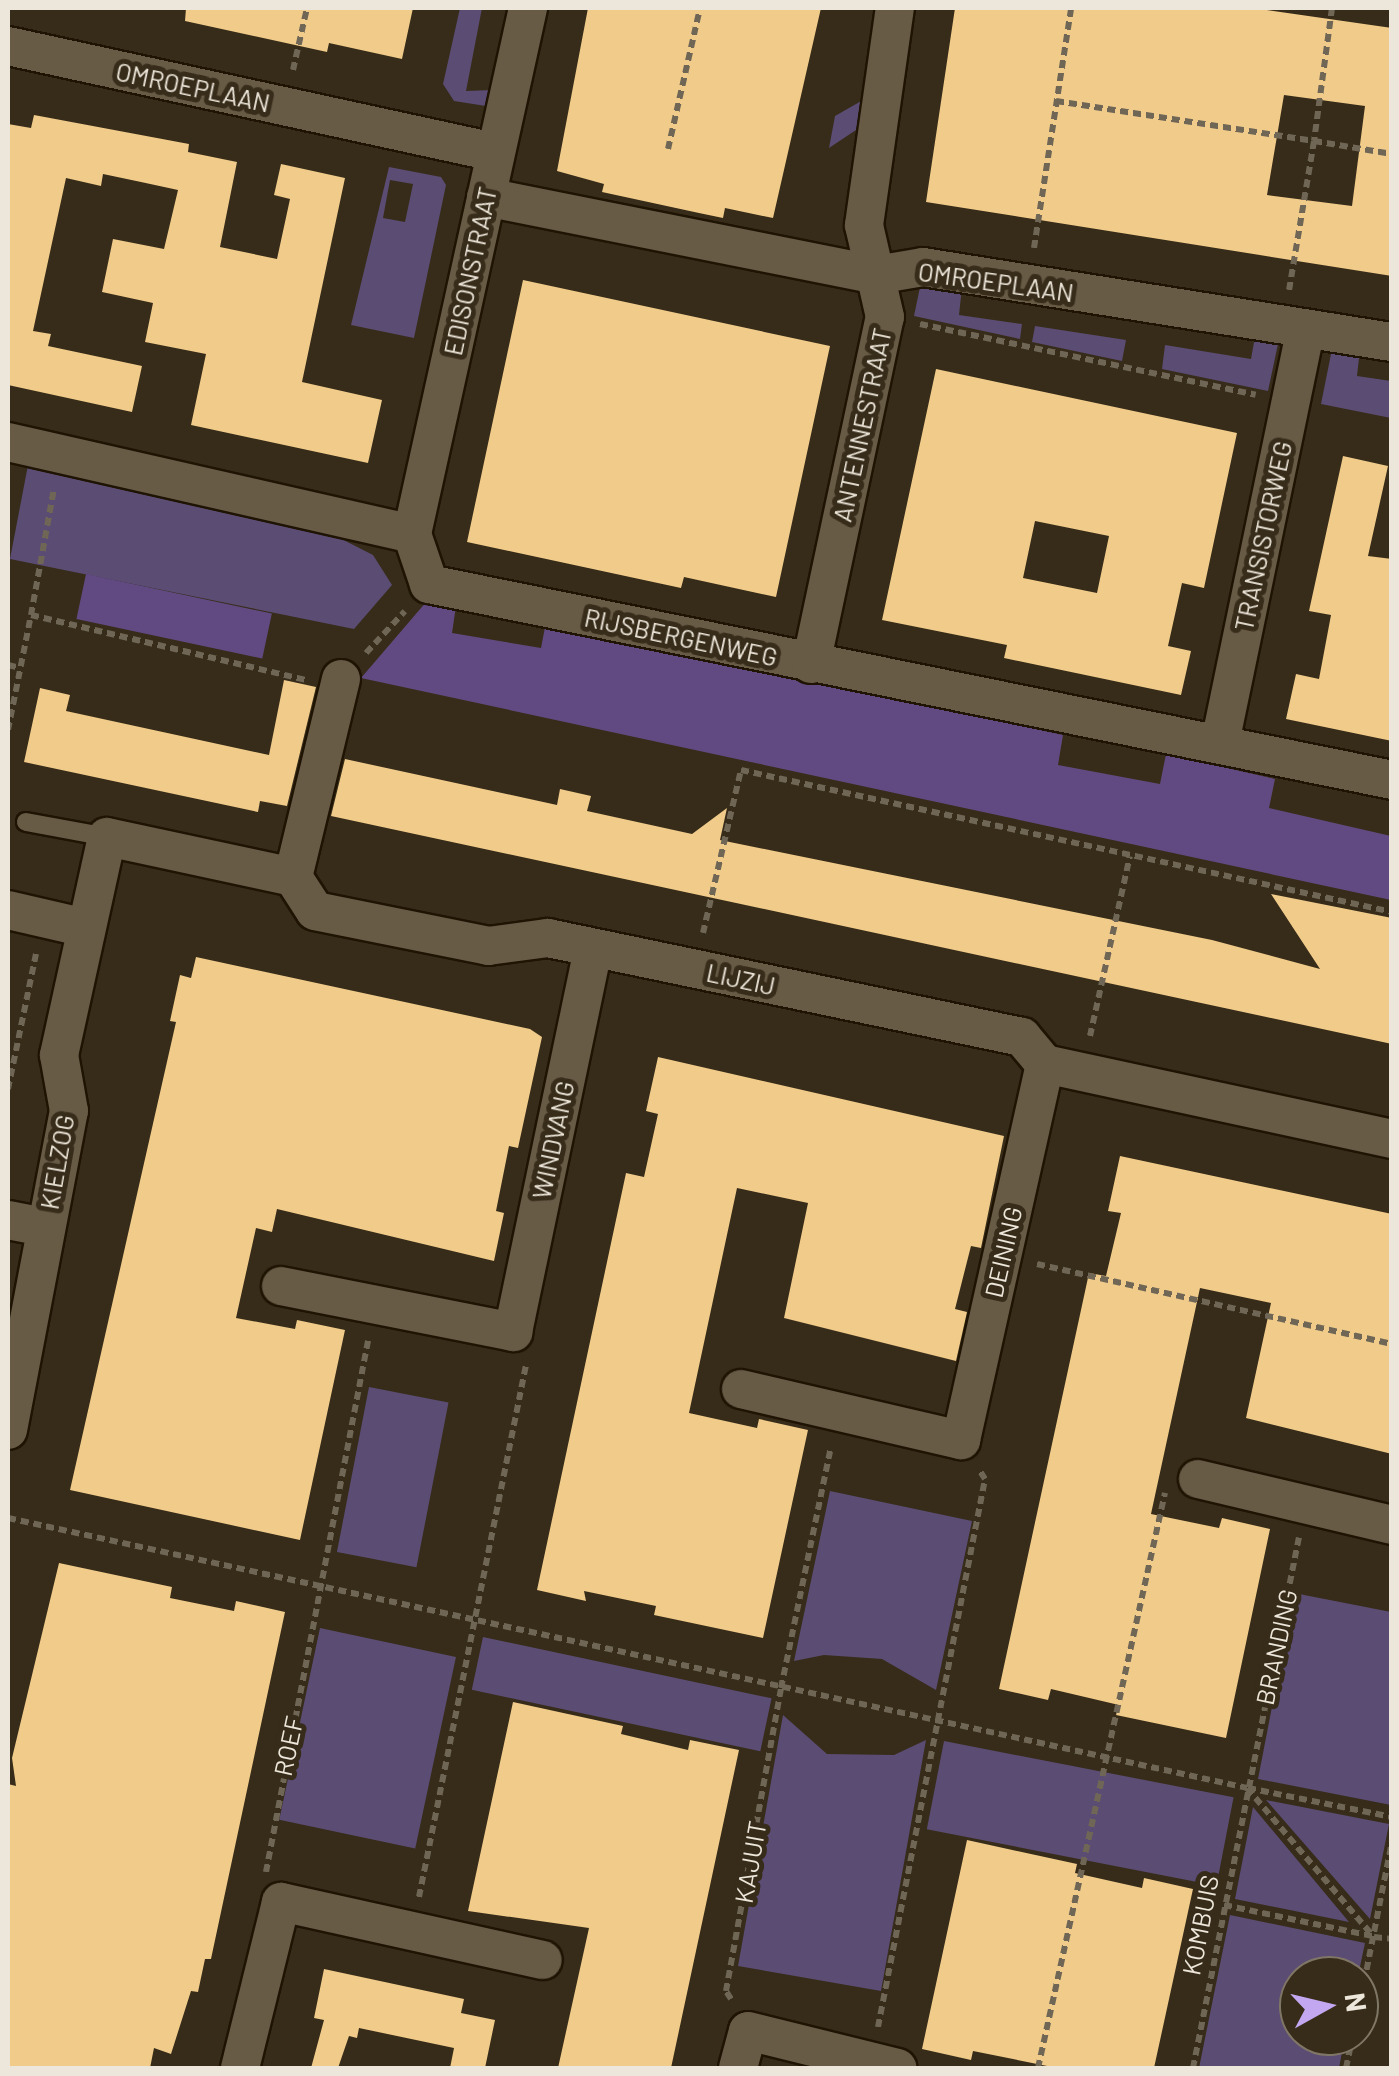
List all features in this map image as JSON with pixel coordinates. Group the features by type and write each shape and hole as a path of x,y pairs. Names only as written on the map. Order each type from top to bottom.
{"street":[{"name":"EDISONSTRAAT","path":"412,534 528,8"},
{"name":"ANTENNESTRAAT","path":"810,664 885,316 864,225 895,8"},
{"name":"OMROEPLAAN","path":"8,46 496,152"},
{"name":"OMROEPLAAN","path":"486,197 876,275 923,267 1392,342"},
{"name":"TRANSISTORWEG","path":"1220,743 1291,402 1294,327"},
{"path":"8,442 412,534 429,584"},
{"name":"RIJSBERGENWEG","path":"429,584 1392,780"},
{"path":"107,837 293,878 340,683"},
{"name":"KIELZOG","path":"8,1430 70,1111 59,1055 107,837"},
{"name":"LIJZIJ","path":"293,878 315,911 488,946 548,938 1022,1037 1045,1064 1392,1139"},
{"path":"26,914 86,928"},
{"name":"WINDVANG","path":"513,1332 594,949"},
{"name":"DEINING","path":"960,1440 1045,1064"},
{"path":"8,1220 46,1228"},
{"path":"281,1286 513,1332"},
{"path":"740,1389 960,1440"},
{"path":"1198,1480 1392,1526"},
{"path":"240,2068 281,1902 543,1960"},
{"path":"738,2068 748,2031 885,2065"}],"lane":[{"path":"26,822 107,837"}],"path":[{"path":"285,106 307,8"},
{"path":"668,149 700,8"},
{"path":"1028,284 1070,8"},
{"path":"1294,327 1332,8"},
{"path":"1056,101 1392,154"},
{"path":"885,316 1291,402"},
{"path":"8,730 60,454"},
{"path":"31,615 340,683 429,584"},
{"path":"8,666 20,668"},
{"path":"694,969 741,770 943,809 1130,856 1392,912"},
{"path":"1082,1072 1130,856"},
{"path":"8,1090 26,914"},
{"path":"1002,1256 1392,1344"},
{"path":"322,1587 375,1305"},
{"path":"412,1931 527,1364 513,1332"},
{"path":"781,1688 839,1412"},
{"path":"885,2065 936,1722 984,1479 960,1440"},
{"path":"1038,2068 1162,1494 1198,1480"},
{"name":"BRANDING","path":"1247,1788 1305,1506"},
{"path":"8,1518 936,1722 1392,1817"},
{"name":"ROEF","path":"281,1902 262,1865 322,1587"},
{"name":"KAJUIT","path":"748,2031 726,1991 781,1688"},
{"path":"1247,1788 1374,1936"},
{"name":"KOMBUIS","path":"1193,2068 1247,1788"},
{"path":"1370,1956 1392,1841"},
{"path":"1224,1905 1392,1940"}],"shaded area":[{"path":"460,8 482,8 466,91 493,90 486,106 454,101 443,84"},
{"path":"863,100 859,128 829,148 835,116"},
{"path":"389,167 441,177 446,185 414,338 351,325","holes":["390,180 413,184 405,222 383,218"]},
{"path":"934,283 962,287 959,315 1022,324 1020,339 914,316 920,287"},
{"path":"1035,326 1126,340 1122,361 1032,342"},
{"path":"1256,331 1278,344 1268,391 1162,369 1165,345 1251,359"},
{"path":"1332,349 1360,349 1357,376 1391,381 1391,418 1321,404"},
{"path":"28,465 318,527 373,555 392,585 354,629 10,559"},
{"path":"86,574 272,614 262,658 76,619"},
{"path":"427,601 456,606 452,633 541,648 546,622 1063,735 1058,765 1160,784 1166,754 1275,779 1269,808 1391,836 1391,900 361,678"},
{"path":"369,1387 449,1402 416,1567 337,1552"},
{"path":"830,1491 972,1521 936,1690 882,1659 824,1655 794,1661"},
{"path":"1294,1593 1391,1612 1391,1805 1258,1779"},
{"path":"320,1628 456,1657 415,1849 279,1820"},
{"path":"483,1637 772,1698 760,1751 472,1690"},
{"path":"783,1715 827,1754 894,1755 926,1740 881,1991 738,1966"},
{"path":"944,1741 1234,1797 1216,1886 927,1829"},
{"path":"1266,1800 1389,1824 1370,1919"},
{"path":"1253,1807 1349,1922 1235,1899"},
{"path":"1230,1915 1365,1943 1362,1956 1279,1956 1279,2056 1341,2056 1339,2068 1199,2068"}],"building":[{"path":"186,8 413,8 402,59 329,43 327,52 185,21"},
{"path":"588,8 821,8 773,218 725,208 723,218 602,192 604,184 557,171"},
{"path":"955,8 1253,8 1392,28 1392,276 926,202","holes":["1284,95 1365,106 1352,206 1267,195"]},
{"path":"34,115 189,144 188,152 237,162 220,247 277,259 290,199 274,195 281,164 345,178 302,382 382,400 368,463 191,425 206,354 145,342 153,303 102,292 113,239 164,249 178,190 103,174 101,186 66,178 33,331 51,334 48,346 142,366 132,412 8,385 8,124 31,128"},
{"path":"523,280 830,346 776,597 684,577 681,588 467,542"},
{"path":"936,369 1237,433 1204,588 1182,583 1168,646 1191,651 1181,695 1004,658 1007,645 882,620","holes":["1035,521 1109,536 1097,593 1023,578"]},
{"path":"1343,456 1388,466 1368,556 1392,559 1392,741 1286,719 1296,674 1319,679 1331,615 1309,611"},
{"path":"284,680 316,687 287,806 260,801 258,812 24,762 40,688 70,695 66,711 269,755"},
{"path":"345,759 557,805 560,789 591,796 587,811 692,834 727,808 720,840 1212,940 1320,969 1271,894 1392,918 1392,1044 331,816"},
{"path":"196,957 530,1029 542,1037 518,1148 509,1146 496,1211 504,1213 494,1261 277,1209 272,1232 256,1228 236,1318 295,1329 297,1320 345,1330 300,1540 70,1490 176,1022 170,1021 180,975 191,978"},
{"path":"658,1057 1004,1136 981,1248 971,1246 955,1309 967,1312 956,1361 784,1318 808,1203 737,1188 689,1413 757,1428 759,1419 808,1430 763,1638 654,1615 656,1606 584,1591 586,1601 537,1590 626,1173 644,1177 658,1114 646,1111"},
{"path":"1120,1156 1392,1214 1392,1454 1246,1418 1271,1303 1200,1288 1151,1514 1219,1528 1222,1518 1270,1529 1226,1738 1116,1715 1119,1705 1051,1689 1048,1700 999,1689 1089,1273 1106,1276 1121,1213 1108,1211"},
{"path":"59,1563 172,1587 170,1598 234,1611 236,1601 285,1612 211,1959 205,1959 198,1992 191,1991 171,2054 154,2048 150,2068 8,2068 8,1784 16,1786 12,1758"},
{"path":"513,1702 623,1726 621,1734 688,1750 690,1740 739,1750 671,2068 558,2068 589,1928 468,1911"},
{"path":"967,1840 1077,1864 1075,1873 1142,1888 1144,1878 1193,1889 1154,2068 1057,2068 973,2051 971,2060 922,2049"},
{"path":"324,1969 464,1999 461,2013 495,2020 485,2068 450,2068 454,2048 359,2028 357,2038 349,2036 338,2068 311,2068 324,2020 314,2018"}]}
